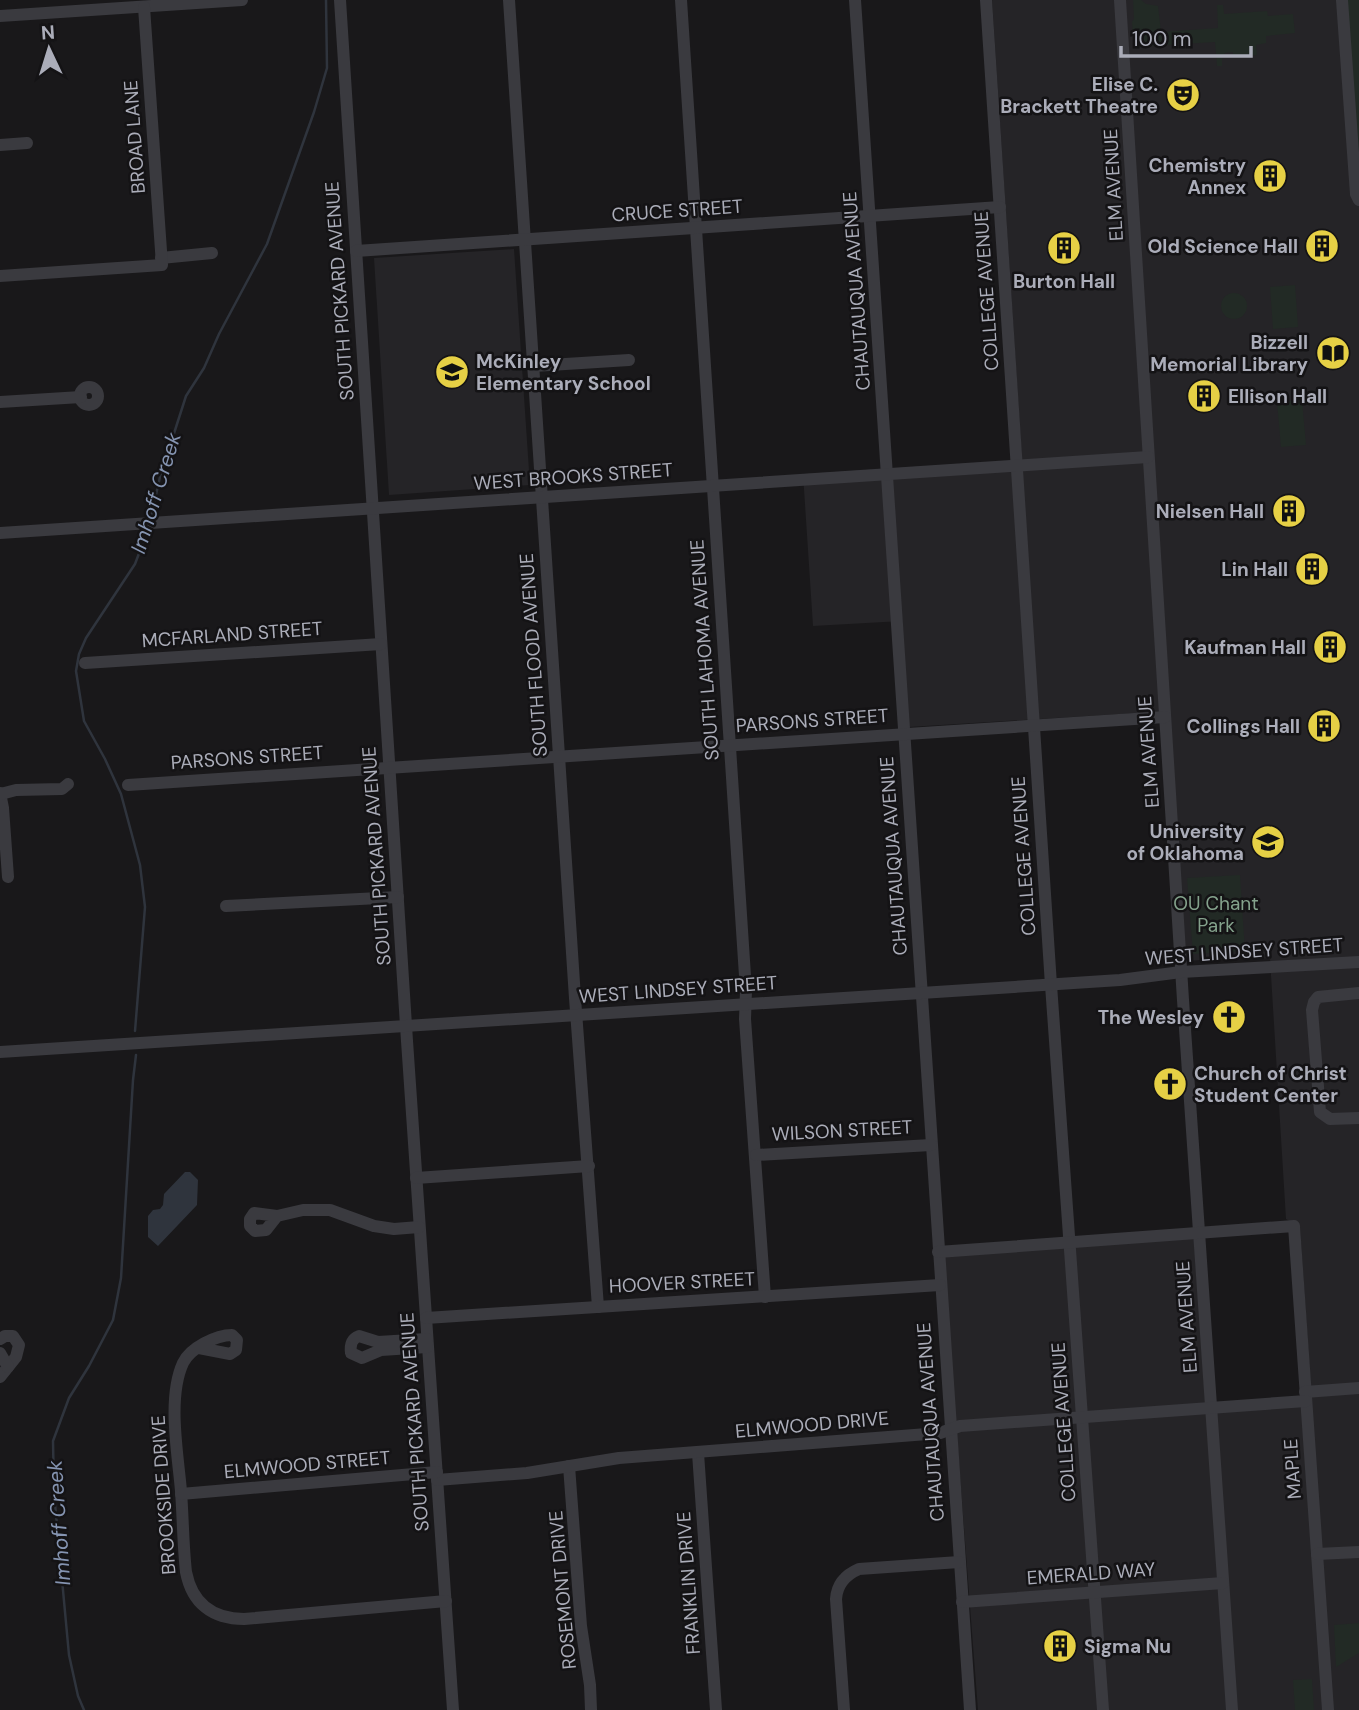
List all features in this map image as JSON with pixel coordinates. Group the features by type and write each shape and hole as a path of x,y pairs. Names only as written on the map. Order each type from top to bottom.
{"street":[{"path":"0,16 144,7 175,2 242,0"},
{"name":"SOUTH PICKARD AVENUE","path":"340,0 453,1710"},
{"name":"SOUTH FLOOD AVENUE","path":"509,0 598,1307"},
{"name":"SOUTH LAHOMA AVENUE","path":"681,0 765,1297"},
{"name":"CHAUTAUQUA AVENUE","path":"856,0 970,1710"},
{"name":"COLLEGE AVENUE","path":"986,0 1068,1241 1103,1710"},
{"name":"ELM AVENUE","path":"1120,0 1181,972 1233,1710"},
{"path":"1342,0 1356,194 1359,200"},
{"name":"BROAD LANE","path":"144,7 162,261"},
{"path":"0,145 27,143"},
{"name":"CRUCE STREET","path":"356,251 1000,206"},
{"path":"0,276 162,261 212,253"},
{"path":"534,366 629,360"},
{"path":"0,402 81,397"},
{"name":"WEST BROOKS STREET","path":"0,533 1148,457"},
{"name":"MCFARLAND STREET","path":"85,663 381,643"},
{"name":"PARSONS STREET","path":"128,785 1165,717"},
{"path":"8,877 0,793 62,789 68,784"},
{"path":"226,906 398,897"},
{"name":"WEST LINDSEY STREET","path":"0,1052 1051,985 1181,972 1359,962"},
{"path":"1359,993 1318,997 1312,1010 1320,1112 1330,1119 1359,1118"},
{"name":"WILSON STREET","path":"756,1155 931,1145"},
{"path":"416,1178 589,1166"},
{"path":"277,1216 303,1210 330,1210 374,1226 394,1229 419,1227"},
{"name":"MAPLE","path":"1199,1231 1294,1226 1328,1710"},
{"path":"938,1252 1199,1231"},
{"name":"HOOVER STREET","path":"426,1318 940,1285"},
{"path":"0,1339 13,1336 19,1342 16,1357 4,1372"},
{"path":"359,1336 377,1342 427,1343 380,1350 362,1359 351,1353 350,1346 353,1339 359,1336"},
{"name":"BROOKSIDE DRIVE","path":"199,1348 187,1356 183,1364 176,1397 175,1427 188,1584 201,1604 222,1617 244,1619 446,1601"},
{"path":"0,1353 4,1372"},
{"path":"1306,1397 1359,1388"},
{"name":"ELMWOOD DRIVE","path":"437,1476 501,1476 619,1458 940,1433 960,1426 1211,1408 1306,1397"},
{"name":"FRANKLIN DRIVE","path":"698,1452 716,1710"},
{"name":"ROSEMONT DRIVE","path":"569,1466 592,1710"},
{"name":"ELMWOOD STREET","path":"181,1494 437,1476"},
{"path":"1317,1554 1359,1552"},
{"path":"844,1710 836,1599 842,1581 859,1569 959,1562"},
{"name":"EMERALD WAY","path":"962,1602 1223,1583"}],"shaded area":[{"name":"University of Oklahoma","path":"992,0 1359,0 1359,1710 978,1710 943,1254 1194,1238 1206,1412 1312,1405 1300,1227 1286,1219 1270,959 1251,957 1185,961 1169,711 909,727 902,621 813,626 803,474 1022,460"},
{"name":"McKinley Elementary School","path":"514,249 530,485 389,495 374,258"},
{"path":"185,1172 190,1172 198,1180 197,1205 158,1246 148,1237 148,1216 153,1210 160,1209 164,1194"}],"green space":[{"path":"1133,0 1158,6 1161,32 1218,28 1217,5 1223,5 1224,14 1267,11 1268,16 1293,14 1295,33 1266,36 1266,43 1256,45 1257,55 1233,57 1233,52 1225,53 1222,66 1217,66 1215,42 1134,47"},
{"path":"1342,0 1359,0 1359,200"},
{"path":"1295,285 1298,327 1273,329 1270,287"},
{"path":"1234,293 1243,297 1247,306 1243,315 1234,319 1225,315 1221,306 1225,297"},
{"path":"1302,400 1306,445 1281,447 1277,402"},
{"name":"OU Chant Park","path":"1240,875 1245,951 1193,954 1187,878"},
{"path":"1359,1623 1359,1653 1336,1667 1334,1625"},
{"path":"1312,1679 1314,1710 1295,1710 1293,1680"}],"waterway":[{"name":"Imhoff Creek","path":"151,517 160,477 186,396 204,368 267,244 314,112 327,68 326,0"},
{"name":"Imhoff Creek","path":"135,1031 145,907 140,865 121,794 84,721 76,671 86,638 135,564 149,527"},
{"name":"Imhoff Creek","path":"84,1710 78,1696 69,1655 54,1493 53,1441 69,1398 113,1320 121,1278 136,1055"}],"place":[{"name":"Elise C. Brackett Theatre","path":"1183,95"},
{"name":"Chemistry Annex","path":"1270,176"},
{"name":"Old Science Hall","path":"1322,246"},
{"name":"Burton Hall","path":"1064,248"},
{"name":"Bizzell Memorial Library","path":"1333,353"},
{"name":"McKinley Elementary School","path":"452,372"},
{"name":"Ellison Hall","path":"1204,396"},
{"name":"Nielsen Hall","path":"1289,511"},
{"name":"Lin Hall","path":"1312,569"},
{"name":"Kaufman Hall","path":"1330,647"},
{"name":"Collings Hall","path":"1324,726"},
{"name":"University of Oklahoma","path":"1268,842"},
{"name":"The Wesley","path":"1229,1017"},
{"name":"Church of Christ Student Center","path":"1170,1084"},
{"name":"Sigma Nu","path":"1060,1646"}]}
